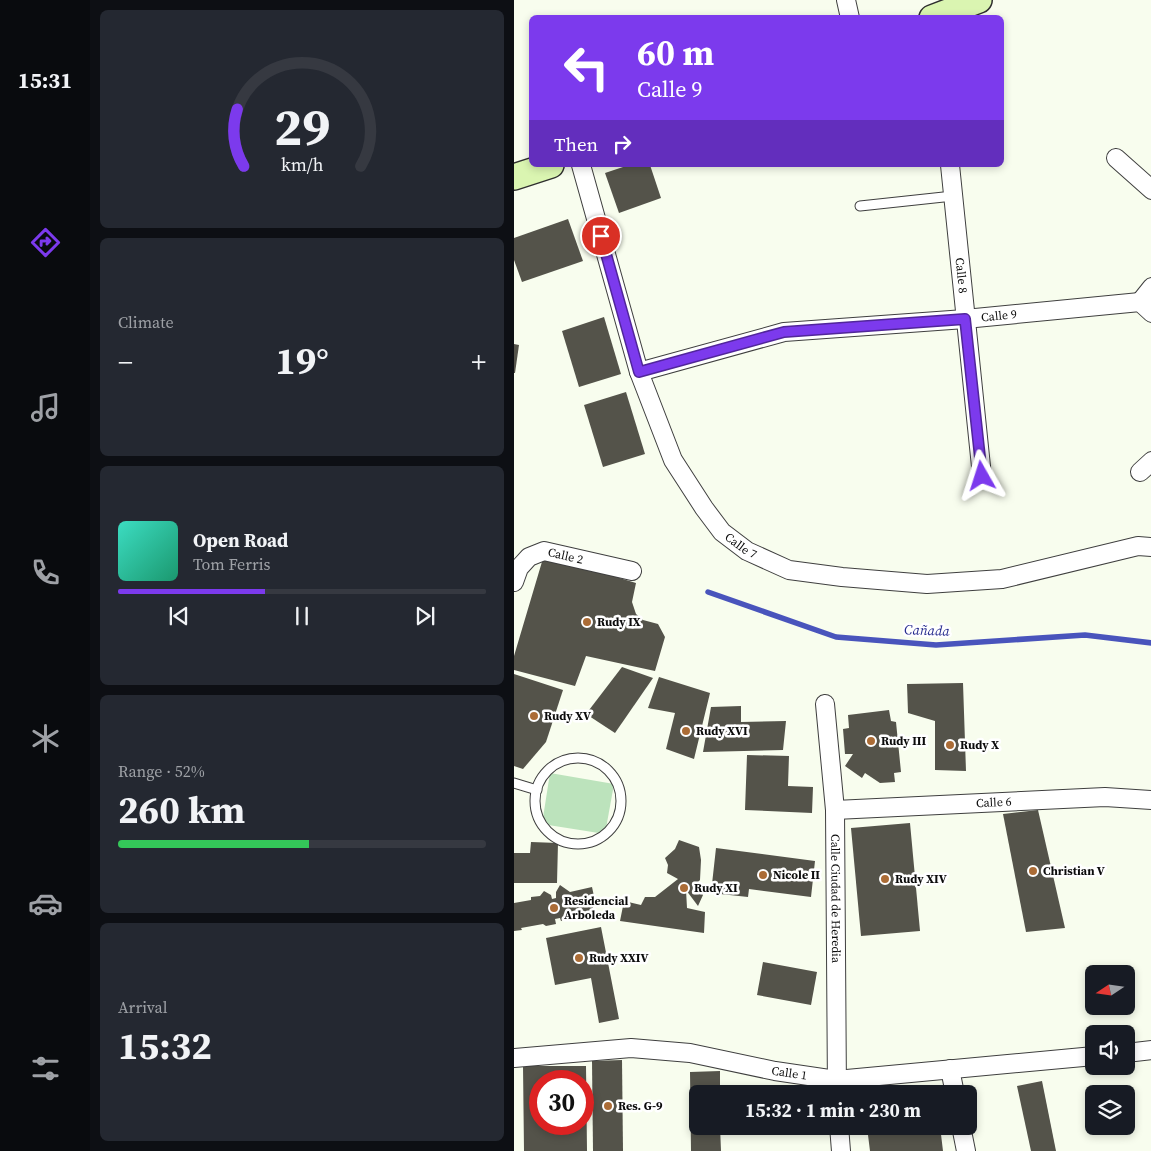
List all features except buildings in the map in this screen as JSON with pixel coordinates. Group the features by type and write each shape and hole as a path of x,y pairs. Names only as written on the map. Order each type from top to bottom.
{"main road":[{"path":"940,15 979,0"},
{"path":"514,177 545,167"}],"street":[{"path":"846,0 849,15"},
{"path":"1116,158 1151,190"},
{"name":"Calle 7","path":"582,167 639,372 673,460 722,532 747,551 789,570 842,577 936,583 1002,579 1138,546 1151,548"},
{"name":"Calle 8","path":"950,167 982,476"},
{"path":"1145,308 1151,287"},
{"name":"Calle 9","path":"639,372 784,332 1145,308"},
{"name":"Calle 2","path":"514,582 519,568 529,557 544,551 632,571"},
{"name":"Calle Ciudad de Heredia","path":"825,704 835,810 836,1085"},
{"name":"Calle 6","path":"835,810 1105,797 1151,800"},
{"name":"Calle 1","path":"514,1058 631,1048 690,1053 775,1071 828,1085"},
{"path":"1135,1051 1151,1050"},
{"name":"Calle 1","path":"849,1085 950,1069 1085,1057"},
{"path":"950,1069 953,1085"},
{"path":"840,1135 841,1151"},
{"path":"963,1135 966,1151"}],"lane":[{"path":"860,206 953,196"},
{"path":"581,757 596,761 608,769 617,781 621,794 621,808 617,821 608,832 597,840 583,844 569,843 557,838 546,830 536,812 537,790 543,776 553,766 566,759 581,757"},
{"path":"514,783 537,790"}],"green space":[{"path":"550,773 614,784 605,834 542,824"}],"waterway":[{"name":"Cañada","path":"708,592 836,637 936,645 1085,635 1152,643"}],"place":[{"name":"Rudy IX","path":"587,622"},
{"name":"Rudy XV","path":"534,716"},
{"name":"Rudy XVI","path":"686,731"},
{"name":"Rudy III","path":"871,741"},
{"name":"Rudy X","path":"950,745"},
{"name":"Christian V","path":"1033,871"},
{"name":"Nicole II","path":"763,875"},
{"name":"Rudy XIV","path":"885,879"},
{"name":"Rudy XI","path":"684,888"},
{"name":"Residencial Arboleda","path":"554,908"},
{"name":"Rudy XXIV","path":"579,958"},
{"name":"Res. G-9","path":"608,1106"}],"route":[{"path":"601,236 639,372 784,332 965,319 982,476"}]}
